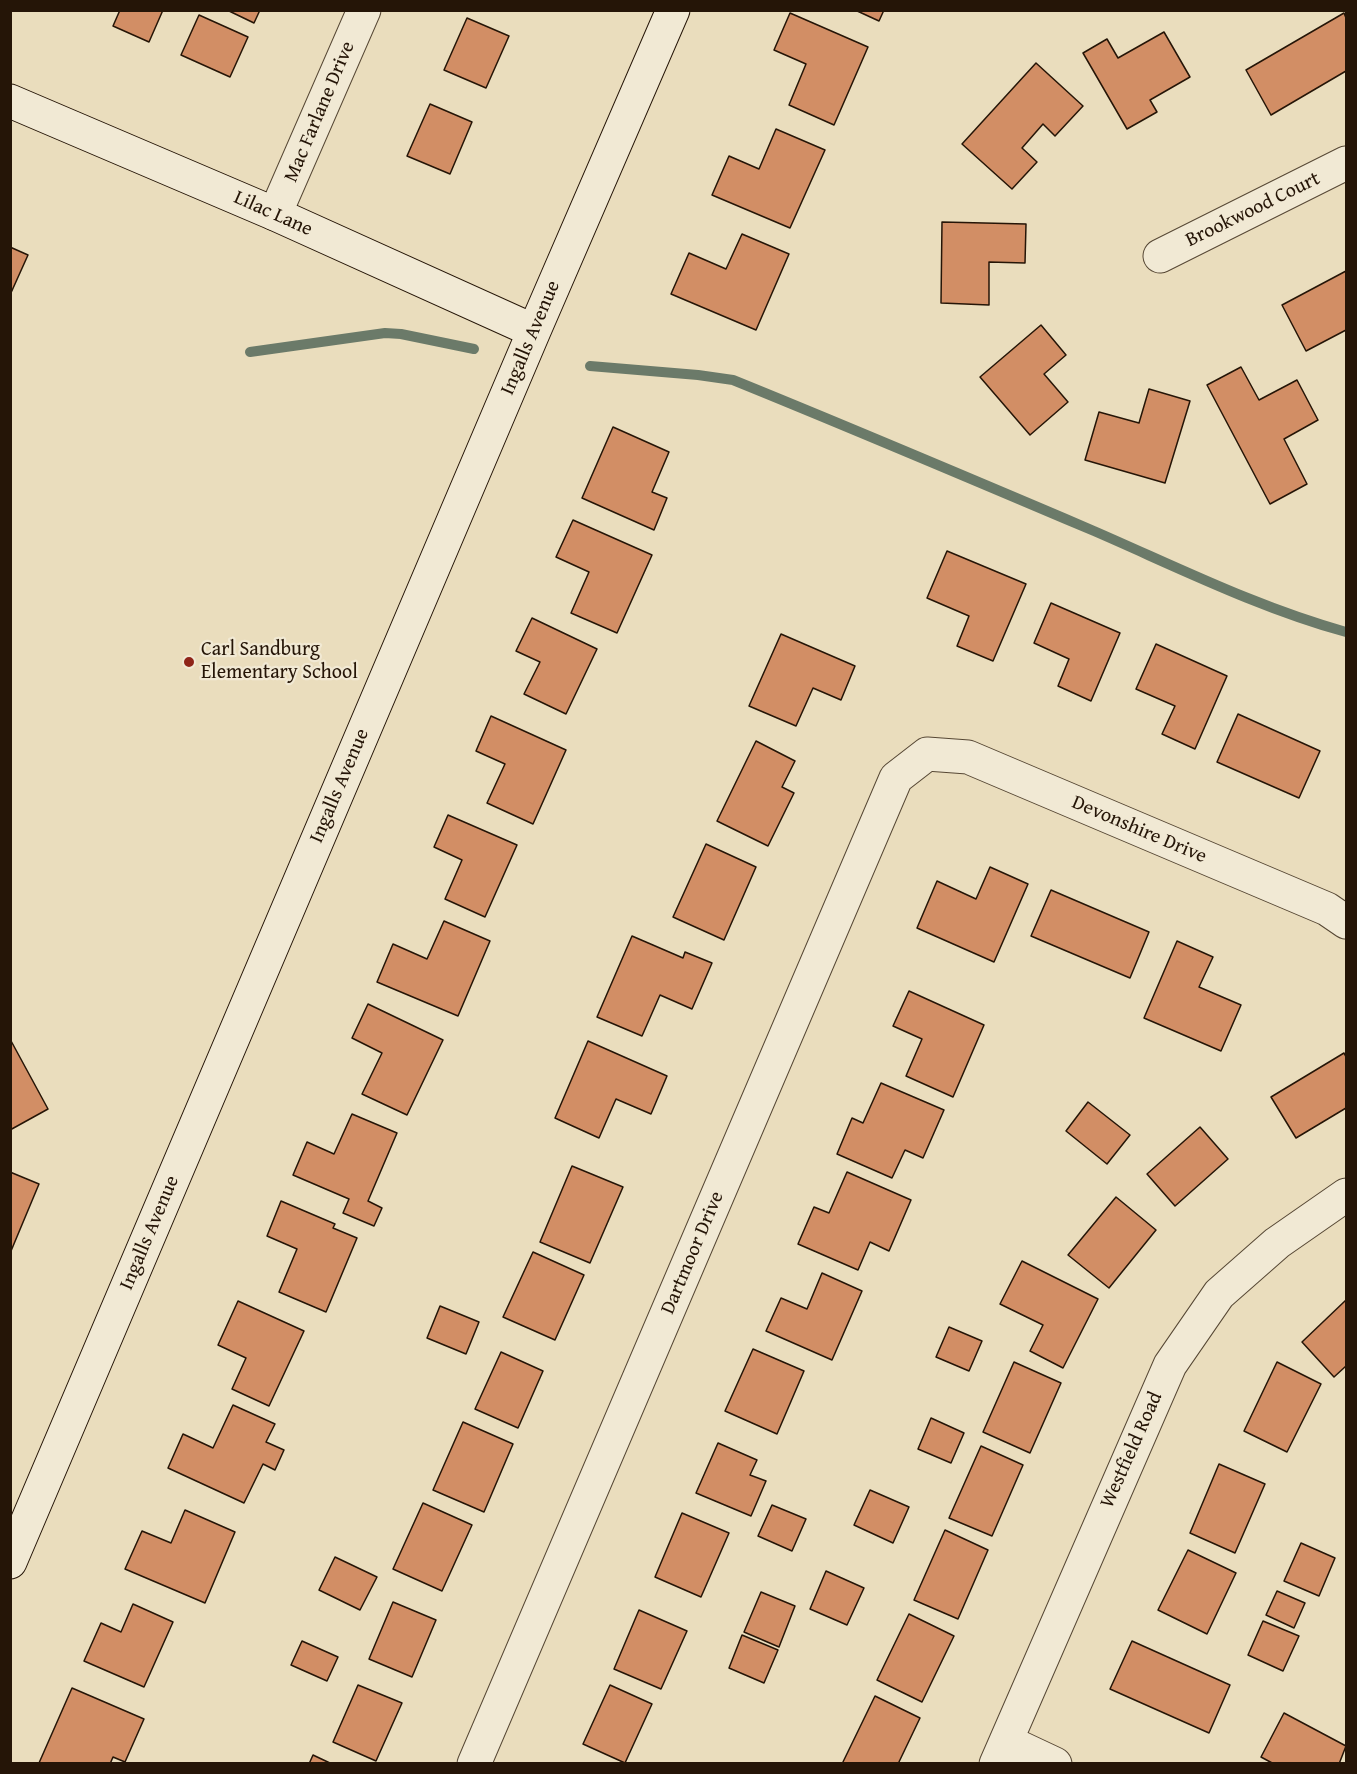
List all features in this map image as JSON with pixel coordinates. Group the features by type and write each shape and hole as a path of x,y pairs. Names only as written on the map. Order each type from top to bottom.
{"street":[{"name":"Mac Farlane Drive","path":"275,214 364,10"},
{"name":"Ingalls Avenue","path":"10,1562 673,10"},
{"name":"Lilac Lane","path":"10,101 275,214 534,331"},
{"name":"Brookwood Court","path":"1160,256 1347,164"},
{"name":"Devonshire Drive","path":"927,754 968,757 1327,909 1347,922"},
{"name":"Dartmoor Drive","path":"474,1764 896,778 927,754"},
{"name":"Westfield Road","path":"1001,1752 1170,1365 1219,1294 1277,1243 1347,1195"},
{"path":"1001,1752 1055,1764"}],"building":[{"path":"120,10 163,10 149,42 113,26"},
{"path":"227,10 260,10 254,23"},
{"path":"855,10 884,10 879,21"},
{"path":"790,13 868,47 834,125 789,105 806,64 774,50"},
{"path":"1344,13 1346,18 1346,71 1271,115 1246,70"},
{"path":"199,15 248,37 230,77 181,55"},
{"path":"467,18 509,36 486,88 444,70"},
{"path":"1164,32 1190,77 1150,100 1157,112 1127,129 1083,53 1107,39 1118,58"},
{"path":"1036,63 1083,106 1055,136 1043,124 1022,148 1037,162 1012,189 962,144"},
{"path":"430,104 472,122 450,174 407,156"},
{"path":"776,129 825,150 790,228 712,195 729,156 759,169"},
{"path":"942,222 1026,224 1025,263 989,262 989,305 941,303"},
{"path":"742,234 789,254 756,330 671,294 689,253 726,269"},
{"path":"10,247 28,255 10,295"},
{"path":"1346,271 1346,330 1306,351 1282,305"},
{"path":"1041,325 1066,355 1044,374 1068,402 1030,435 980,377"},
{"path":"1241,367 1259,400 1297,380 1318,420 1284,439 1307,484 1270,504 1207,385"},
{"path":"1149,389 1190,401 1165,483 1085,460 1099,412 1139,423"},
{"path":"613,427 669,452 652,492 667,498 654,530 582,498"},
{"path":"573,520 652,555 617,633 571,613 589,572 556,557"},
{"path":"947,551 1026,584 993,661 957,646 969,616 927,598"},
{"path":"1051,603 1120,633 1091,701 1058,686 1069,659 1034,643"},
{"path":"532,618 597,649 566,714 524,694 540,662 516,651"},
{"path":"781,634 855,666 841,700 813,688 796,726 749,706"},
{"path":"1156,644 1227,676 1195,749 1162,734 1175,706 1136,689"},
{"path":"1238,714 1320,751 1299,798 1217,762"},
{"path":"491,716 566,750 533,824 487,803 505,764 476,751"},
{"path":"756,741 795,761 782,787 794,793 768,846 717,821"},
{"path":"448,815 517,845 485,917 445,899 462,860 434,847"},
{"path":"706,844 756,867 724,940 673,917"},
{"path":"990,867 1028,884 994,962 917,928 937,881 976,899"},
{"path":"1051,890 1149,932 1130,978 1031,936"},
{"path":"444,921 490,941 458,1016 377,982 393,944 427,959"},
{"path":"632,936 683,958 685,952 712,963 692,1009 660,995 642,1036 597,1017"},
{"path":"1177,941 1213,957 1199,987 1241,1005 1221,1051 1144,1018"},
{"path":"909,991 984,1025 953,1097 906,1076 922,1039 893,1026"},
{"path":"368,1004 443,1040 407,1115 362,1094 382,1053 352,1038"},
{"path":"10,1039 48,1109 10,1130"},
{"path":"588,1041 667,1076 651,1114 616,1099 599,1138 555,1118"},
{"path":"1344,1053 1346,1057 1346,1108 1296,1138 1271,1097"},
{"path":"881,1083 944,1110 923,1158 905,1150 892,1178 837,1154 852,1118 863,1123"},
{"path":"1088,1102 1130,1135 1107,1164 1066,1131"},
{"path":"352,1114 397,1133 368,1201 382,1208 374,1226 343,1213 349,1199 293,1175 307,1142 334,1154"},
{"path":"1200,1127 1228,1159 1175,1206 1147,1174"},
{"path":"572,1166 623,1187 590,1263 540,1242"},
{"path":"10,1172 39,1184 11,1251 10,1251"},
{"path":"847,1172 911,1200 889,1251 870,1242 858,1270 798,1244 814,1207 829,1213"},
{"path":"1116,1197 1156,1230 1109,1288 1068,1255"},
{"path":"281,1201 335,1224 333,1228 357,1238 326,1312 279,1292 297,1249 267,1236"},
{"path":"533,1252 584,1275 555,1340 503,1317"},
{"path":"1022,1261 1098,1299 1063,1368 1030,1351 1043,1325 1000,1304"},
{"path":"822,1273 862,1291 832,1360 766,1331 781,1298 807,1309"},
{"path":"1346,1300 1346,1366 1334,1377 1302,1342"},
{"path":"238,1301 304,1331 269,1406 232,1389 246,1358 218,1345"},
{"path":"440,1306 479,1322 466,1354 427,1338"},
{"path":"949,1327 982,1341 969,1371 936,1357"},
{"path":"753,1349 804,1371 777,1434 725,1411"},
{"path":"501,1352 543,1371 518,1428 475,1409"},
{"path":"1014,1362 1061,1383 1030,1453 983,1432"},
{"path":"1277,1362 1321,1384 1287,1452 1244,1431"},
{"path":"233,1405 275,1424 266,1442 284,1450 275,1470 263,1464 244,1503 168,1468 183,1434 213,1448"},
{"path":"931,1418 964,1433 951,1463 918,1449"},
{"path":"463,1422 513,1444 484,1512 433,1490"},
{"path":"718,1443 757,1460 750,1475 766,1481 751,1516 696,1493"},
{"path":"981,1446 1023,1465 992,1536 949,1518"},
{"path":"1219,1464 1265,1484 1235,1553 1190,1533"},
{"path":"870,1490 909,1507 893,1543 854,1525"},
{"path":"423,1503 472,1525 442,1591 393,1569"},
{"path":"772,1505 806,1519 792,1551 758,1536"},
{"path":"185,1510 235,1532 205,1603 125,1569 142,1531 171,1543"},
{"path":"682,1513 729,1533 701,1597 655,1577"},
{"path":"945,1530 988,1550 958,1619 914,1600"},
{"path":"1301,1543 1335,1558 1319,1596 1284,1581"},
{"path":"1188,1550 1236,1573 1207,1634 1158,1610"},
{"path":"335,1557 377,1577 360,1610 319,1590"},
{"path":"826,1571 864,1588 847,1625 810,1609"},
{"path":"1277,1591 1305,1603 1294,1628 1266,1615"},
{"path":"761,1592 795,1606 779,1647 744,1632"},
{"path":"393,1602 436,1620 412,1677 369,1659"},
{"path":"133,1604 173,1622 144,1687 84,1661 101,1623 121,1632"},
{"path":"639,1610 687,1631 661,1689 614,1669"},
{"path":"909,1614 954,1636 922,1702 877,1680"},
{"path":"1263,1621 1299,1636 1283,1671 1248,1655"},
{"path":"742,1635 778,1650 764,1683 729,1668"},
{"path":"302,1641 338,1657 327,1681 291,1665"},
{"path":"1132,1641 1230,1685 1209,1733 1110,1689"},
{"path":"358,1685 402,1703 376,1761 333,1742"},
{"path":"610,1685 652,1704 625,1763 583,1744"},
{"path":"72,1688 144,1719 125,1762 113,1757 110,1764 39,1763"},
{"path":"875,1696 920,1718 898,1764 842,1764"},
{"path":"1284,1713 1346,1746 1339,1764 1274,1764 1261,1757"},
{"path":"313,1755 332,1764 309,1764"}],"waterway":[{"path":"250,352 385,333 401,334 474,349"},
{"path":"590,366 733,380 1250,599 1346,632"}],"place":[{"name":"Carl Sandburg Elementary School","path":"189,662"}]}
